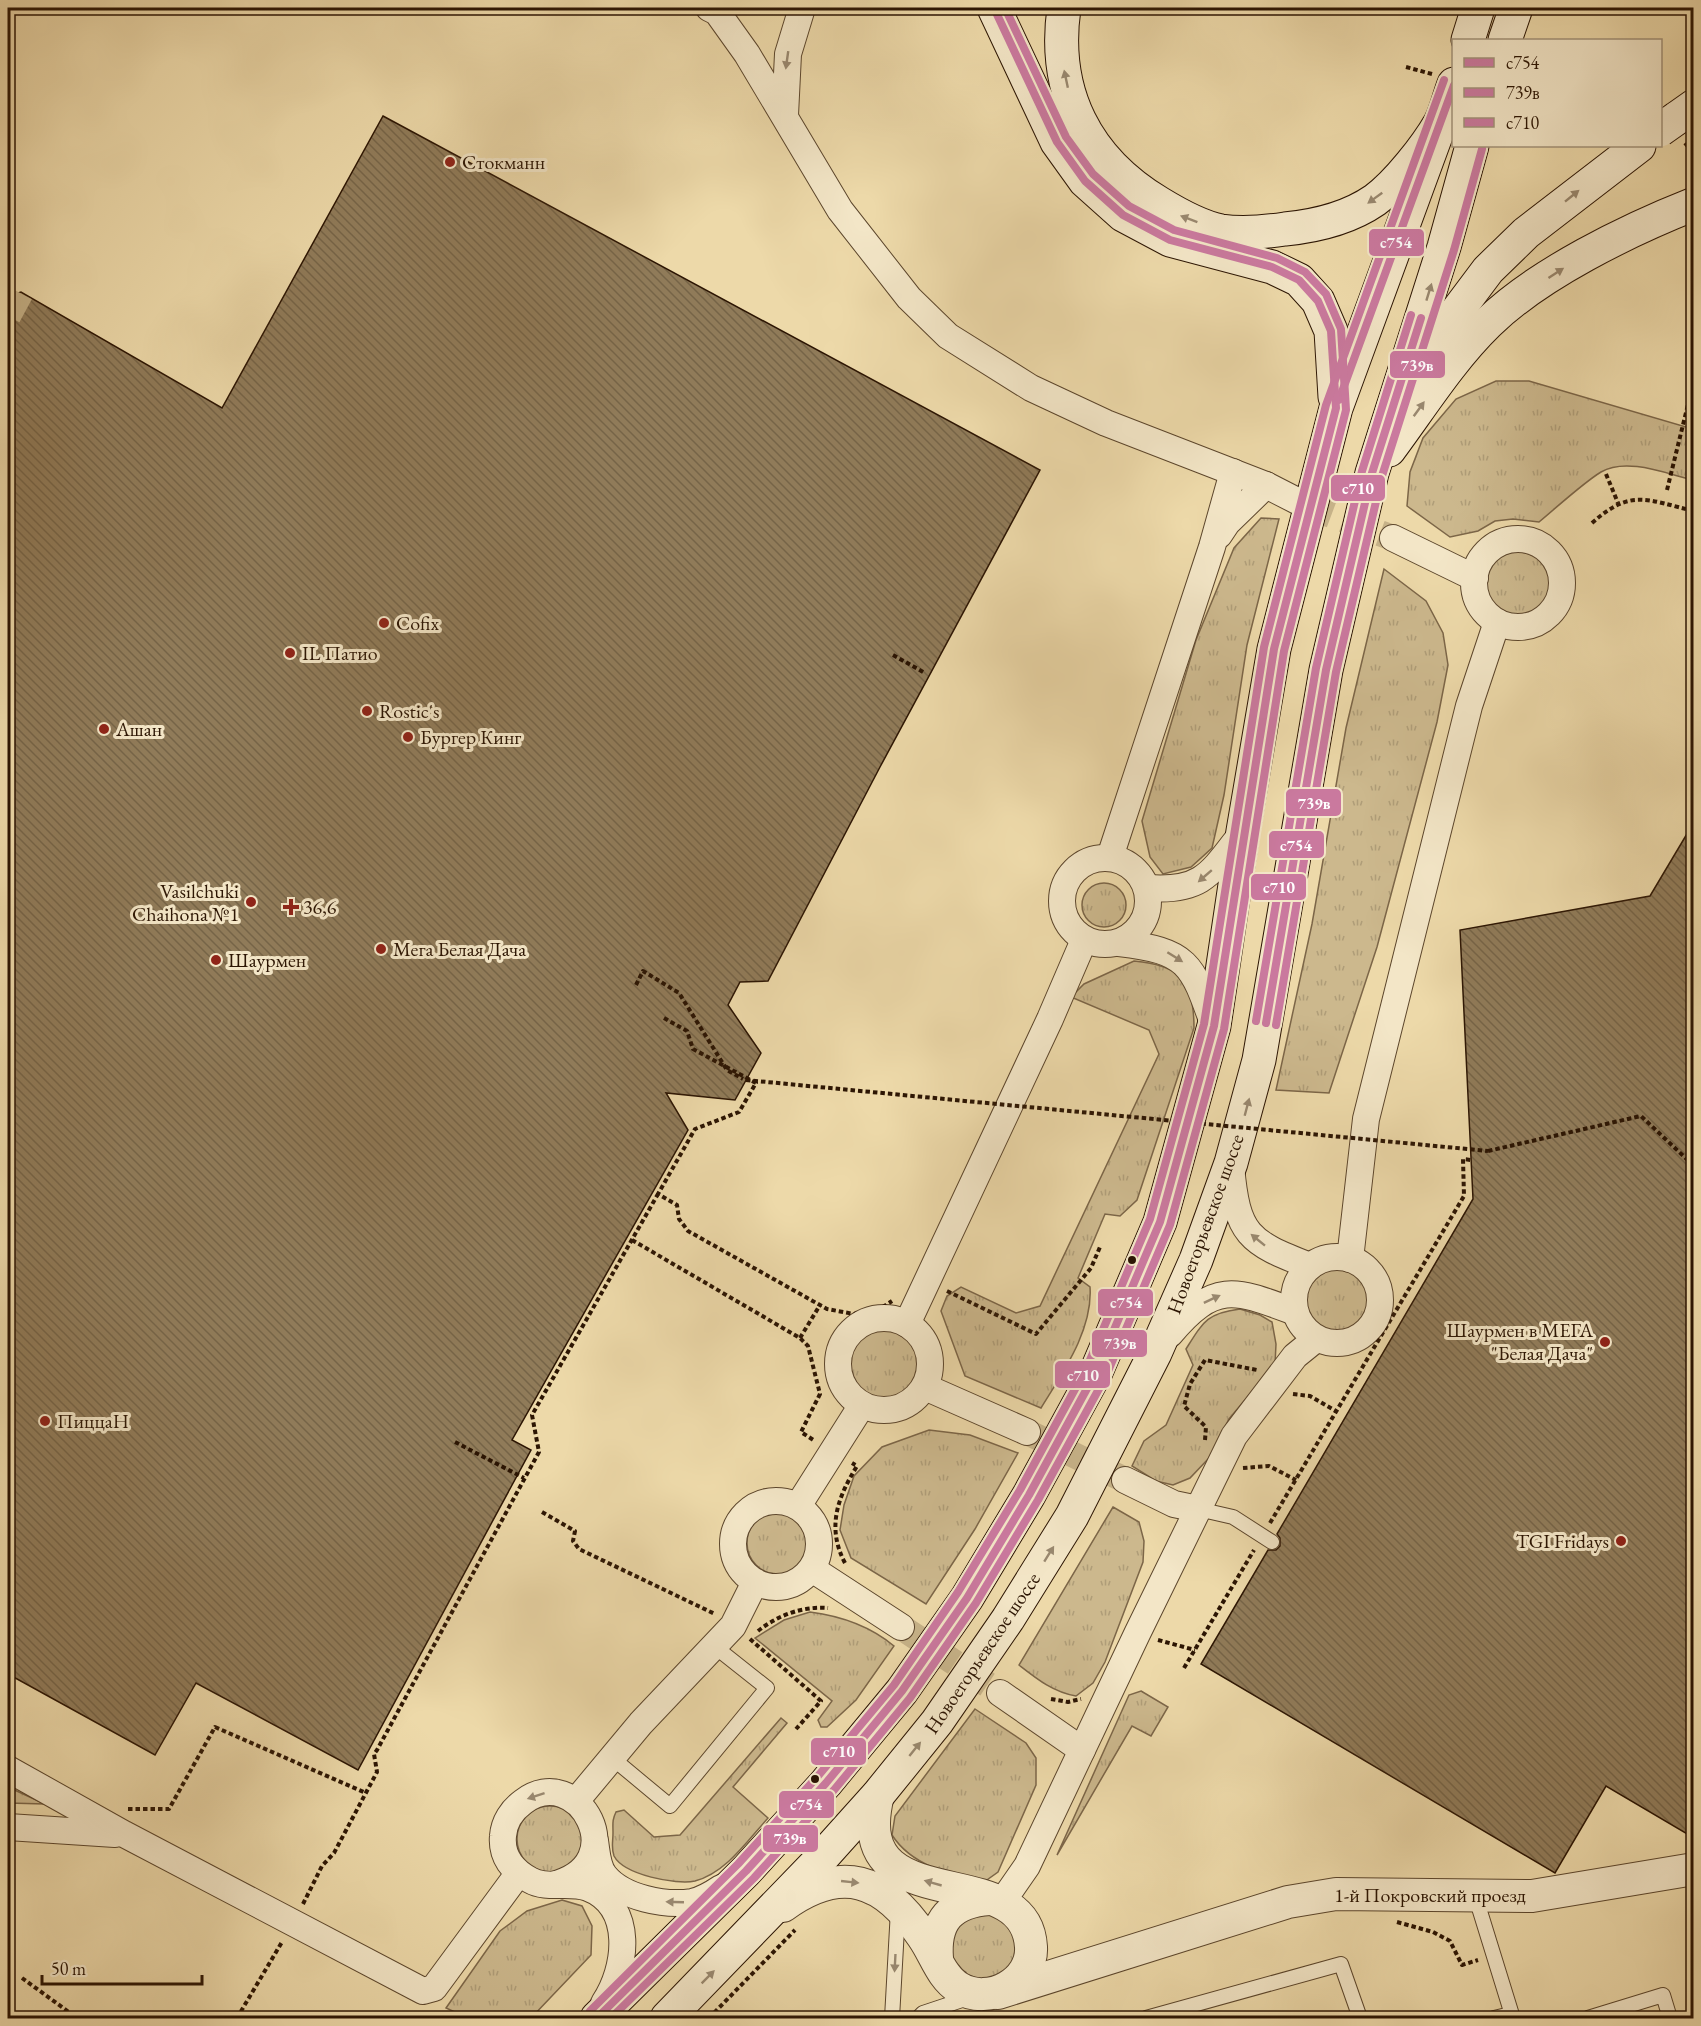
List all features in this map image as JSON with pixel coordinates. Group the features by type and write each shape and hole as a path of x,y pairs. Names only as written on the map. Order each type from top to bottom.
{"main road":[{"path":"994,8 1057,142 1085,181 1123,215 1170,240 1272,267 1299,280 1318,301 1331,331 1336,408"},
{"path":"1064,8 1061,32 1064,79 1078,121 1106,162 1136,189 1177,214 1220,231 1268,231 1312,226 1350,213 1376,199 1401,175 1441,122"},
{"path":"1468,39 1479,8"},
{"path":"1505,39 1516,8"},
{"path":"595,2019 746,1871 826,1783 902,1691 967,1598 1029,1496 1096,1372 1160,1222 1215,1026 1243,831 1274,650 1336,408 1441,122 1445,80"},
{"path":"1662,129 1694,106"},
{"name":"Новоегорьевское шоссе","path":"667,2019 761,1922 878,1795 937,1722 1008,1619 1072,1516 1155,1353 1196,1260 1231,1163 1259,1060 1326,670 1372,473 1444,247 1472,147"},
{"path":"1399,388 1488,270 1526,233 1638,147"},
{"path":"1372,473 1456,359 1488,322 1526,293 1572,263 1666,215 1694,204"}],"street":[{"path":"709,8 717,12 747,54 840,210 909,298 948,336 1031,388 1106,423 1266,485 1308,506"},
{"path":"785,115 788,54 802,8"},
{"path":"1110,858 1212,547 1233,472"},
{"path":"1212,547 1227,524 1266,485"},
{"path":"1393,538 1474,578"},
{"path":"1509,540 1527,540 1544,547 1556,559 1562,575 1562,593 1555,609 1543,620 1528,626 1512,627 1497,622 1484,610 1476,595 1474,578 1480,561 1492,548 1509,540"},
{"path":"1350,1259 1366,1119 1469,706 1497,622"},
{"path":"1148,888 1175,890 1199,882 1218,865 1243,831"},
{"path":"1119,944 1134,935 1144,922 1149,906 1148,888 1133,868 1126,863 1110,858 1092,860 1076,869 1065,884 1061,900 1064,916 1072,930 1084,940 1101,945 1152,947 1173,953 1189,967 1199,984 1215,1026"},
{"path":"908,1324 1050,1019 1084,940"},
{"path":"1231,1163 1235,1206 1253,1239 1275,1252 1310,1266"},
{"path":"1325,1258 1350,1259 1372,1274 1380,1288 1381,1305 1376,1322 1364,1335 1350,1343 1332,1344 1316,1339 1303,1328 1295,1312 1294,1295 1300,1277 1310,1266 1325,1258"},
{"path":"1155,1353 1191,1309 1223,1294 1247,1294 1295,1312"},
{"path":"891,1318 908,1324 921,1336 929,1352 930,1370 925,1387 913,1401 897,1409 879,1410 862,1405 848,1393 840,1376 839,1357 845,1340 857,1327 873,1319 891,1318"},
{"path":"937,1959 936,1940 942,1923 954,1908 971,1900 996,1900 1027,1866 1234,1436 1295,1356 1316,1339"},
{"path":"925,1387 1027,1432"},
{"path":"798,1506 862,1405"},
{"path":"1125,1480 1174,1504 1198,1509"},
{"path":"777,1500 798,1506 812,1518 819,1534 819,1552 812,1569 801,1580 786,1587 771,1588 755,1582 743,1572 735,1559 732,1544 735,1528 755,1505 777,1500"},
{"path":"812,1569 901,1627"},
{"path":"576,1801 611,1757 733,1626 755,1582"},
{"path":"1000,1693 1082,1750"},
{"path":"8,1769 125,1822 293,1922 423,1990 434,1988 518,1874"},
{"path":"595,2019 618,1976 623,1955 623,1935 618,1916 610,1904 588,1888 534,1883 518,1874 507,1857 503,1837 506,1823 514,1809 527,1798 544,1793 560,1794 576,1801 587,1812 593,1826 599,1866 604,1876 623,1889 655,1901 694,1902 709,1896 746,1871"},
{"path":"761,1922 806,1890 843,1880 865,1884 885,1894 922,1934 945,1976 960,1989 988,1994 1015,1984 1027,1968 1032,1949 1029,1930 1023,1918 996,1900 925,1882 886,1860 876,1846 872,1830 878,1795"},
{"path":"8,1827 125,1822"},
{"path":"552,1885 569,1881 582,1871 591,1857 595,1841"},
{"name":"1-й Покровский проезд","path":"988,1994 1288,1902 1336,1894 1474,1893 1510,1897 1543,1894 1694,1869"},
{"name":"1-й Покровский проезд","path":"1029,1930 1063,1953 1082,1959 1102,1960"}],"lane":[{"path":"1198,1509 1233,1517 1267,1539"},
{"path":"611,1757 670,1806 767,1688 714,1646"},
{"path":"1474,1893 1512,2016 1494,2019"},
{"path":"892,2019 898,1908"},
{"path":"1146,2019 1341,1964 1360,2019"},
{"path":"918,2019 923,2013 988,1994"},
{"path":"1588,2019 1663,1995 1670,2019"}],"path":[{"path":"1406,66 1445,80"},
{"path":"1667,490 1694,380"},
{"path":"1606,474 1618,503"},
{"path":"1592,523 1618,503 1637,498 1694,511"},
{"path":"893,655 925,673"},
{"path":"636,985 643,971 679,993 727,1071 746,1080 1488,1151 1641,1116 1694,1166"},
{"path":"237,2019 366,1793 377,1772 374,1754 539,1452 532,1414 695,1129 739,1112 756,1083 693,1049 687,1031 664,1018"},
{"path":"1184,1668 1267,1539 1464,1196 1463,1159 1471,1160"},
{"path":"658,1194 676,1205 679,1219 688,1231 820,1305 840,1313 854,1314 883,1307 897,1295"},
{"path":"632,1240 800,1338 808,1346 820,1394 801,1432 857,1466 841,1492 836,1519 843,1558 848,1568 860,1577 838,1610 809,1606 768,1623 748,1638 821,1701 796,1729"},
{"path":"933,1269 946,1275 940,1288 1036,1334 1091,1268 1100,1246"},
{"path":"800,1338 820,1305"},
{"path":"455,1442 524,1478"},
{"path":"542,1512 575,1531 573,1541 579,1549 722,1617 733,1626"},
{"path":"125,1822 169,1809 215,1727 366,1793"},
{"path":"709,2019 796,1929"},
{"path":"22,1978 77,2019"}],"green space":[{"path":"1496,381 1529,381 1693,429 1693,480 1635,466 1611,468 1586,482 1539,522 1513,519 1495,521 1478,531 1450,537 1407,506 1410,472 1423,438 1456,399"},
{"path":"1261,518 1279,519 1247,645 1224,795 1212,848 1191,867 1163,874 1150,857 1142,821 1196,640 1234,548"},
{"path":"1511,552 1525,552 1537,557 1546,566 1551,585 1549,598 1542,609 1525,618 1511,618 1499,613 1490,604 1485,592 1485,578 1490,566 1499,557"},
{"path":"1384,569 1426,601 1443,633 1448,665 1437,722 1377,947 1329,1093 1276,1090 1312,924 1346,728"},
{"path":"1104,883 1112,884 1120,889 1125,897 1125,913 1120,921 1112,926 1104,927 1096,926 1088,921 1083,913 1082,905 1083,897 1088,889 1096,884"},
{"path":"1134,961 1163,967 1182,979 1191,999 1194,1028 1137,1200 1120,1216 1105,1214 1078,1278 1090,1287 1087,1319 1075,1350 1041,1408 965,1376 941,1311 947,1296 961,1287 1016,1313 1040,1306 1159,1054 1149,1030 1071,997 1084,984"},
{"path":"1337,1267 1350,1270 1361,1277 1368,1288 1371,1301 1368,1314 1361,1325 1350,1332 1337,1335 1324,1332 1313,1325 1306,1314 1303,1301 1306,1288 1313,1277 1324,1270"},
{"path":"1240,1309 1260,1315 1272,1322 1276,1344 1275,1364 1229,1419 1209,1458 1190,1478 1173,1485 1156,1481 1132,1466 1144,1441 1166,1425 1193,1365 1186,1349 1207,1320 1220,1313"},
{"path":"884,1330 897,1333 909,1340 916,1352 919,1365 916,1378 909,1390 897,1397 884,1400 871,1397 859,1390 852,1378 849,1365 852,1352 859,1340 871,1333"},
{"path":"929,1430 970,1435 1018,1453 975,1529 926,1604 851,1558 840,1530 844,1505 854,1476 882,1447"},
{"path":"1113,1507 1139,1522 1144,1541 1143,1562 1105,1662 1093,1683 1076,1696 1053,1688 1019,1665"},
{"path":"772,1512 784,1512 800,1521 807,1531 809,1543 807,1555 800,1565 784,1574 772,1574 761,1569 752,1560 747,1549 747,1537 752,1526 761,1517"},
{"path":"810,1612 855,1623 894,1646 856,1700 827,1727 821,1727 818,1720 832,1701 755,1638 784,1620"},
{"path":"1141,1691 1168,1707 1151,1736 1132,1726 1057,1855 1129,1695"},
{"path":"975,1709 1026,1743 1036,1758 1036,1785 998,1872 984,1882 933,1868 910,1854 892,1835 895,1816"},
{"path":"781,1718 787,1723 733,1787 768,1818 726,1863 706,1877 686,1882 651,1877 620,1863 614,1856 612,1848 613,1822 616,1812 624,1810 654,1837 680,1835"},
{"path":"8,1787 45,1804 8,1803"},
{"path":"550,1806 563,1809 573,1816 580,1826 583,1839 580,1852 573,1862 563,1869 550,1872 537,1869 527,1862 520,1852 517,1839 520,1826 527,1816 537,1809"},
{"path":"562,1900 582,1906 592,1926 591,1955 531,2018 468,2018 446,2008 500,1931 527,1911"},
{"path":"995,1911 1019,1942 1013,1968 991,1983 953,1970 948,1931 956,1920"}],"building":[{"path":"383,116 1040,470 768,981 740,982 728,1005 761,1053 735,1100 666,1093 688,1130 512,1440 531,1450 358,1770 196,1683 155,1755 8,1674 8,296 21,292 222,408"},
{"path":"1694,822 1694,1838 1606,1786 1555,1873 1201,1664 1268,1550 1276,1550 1280,1546 1280,1538 1277,1534 1473,1199 1460,930 1650,896"}],"tunnel":[{"path":"8,316 21,292"},
{"path":"1307,506 1393,538"},
{"path":"1027,1432 1125,1480"},
{"path":"901,1627 1000,1693"}],"transit line":[{"name":"с754","path":"597,2018 746,1871 826,1783 902,1691 967,1598 1029,1495 1096,1372 1160,1222 1214,1026 1274,649 1336,408 1331,331 1318,301 1299,280 1272,267 1170,240 1123,215 1085,181 1057,142 994,8"},
{"name":"739в","path":"611,2018 754,1878 834,1790 910,1698 976,1603 1038,1500 1106,1376 1170,1225 1224,1029 1284,651 1346,410 1341,329 1326,294 1305,272 1277,258 1174,230 1129,206 1093,174 1066,137 1005,8"},
{"name":"с710","path":"590,2011 738,1864 818,1776 894,1685 958,1592 1020,1490 1087,1367 1150,1219 1204,1024 1264,647 1326,405 1444,80"},
{"name":"с754","path":"1339,400 1452,90"},
{"name":"739в","path":"1276,1025 1336,672 1382,476 1454,250 1482,149"},
{"name":"с710","path":"1256,1021 1316,668 1362,471 1411,315"},
{"name":"с754","path":"1266,1023 1326,670 1372,473 1421,318"}],"place":[{"name":"Стокманн","path":"450,162"},
{"name":"Cofix","path":"384,623"},
{"name":"IL Патио","path":"290,653"},
{"name":"Rostic's","path":"367,711"},
{"name":"Ашан","path":"104,729"},
{"name":"Бургер Кинг","path":"408,737"},
{"name":"Vasilchuki Chaihona №1","path":"251,902"},
{"name":"36,6","path":"291,907"},
{"name":"Мега Белая Дача","path":"381,949"},
{"name":"Шаурмен","path":"216,960"},
{"name":"Шаурмен в МЕГА \"Белая Дача\"","path":"1605,1342"},
{"name":"ПиццаН","path":"45,1421"},
{"name":"TGI Fridays","path":"1621,1541"}]}
